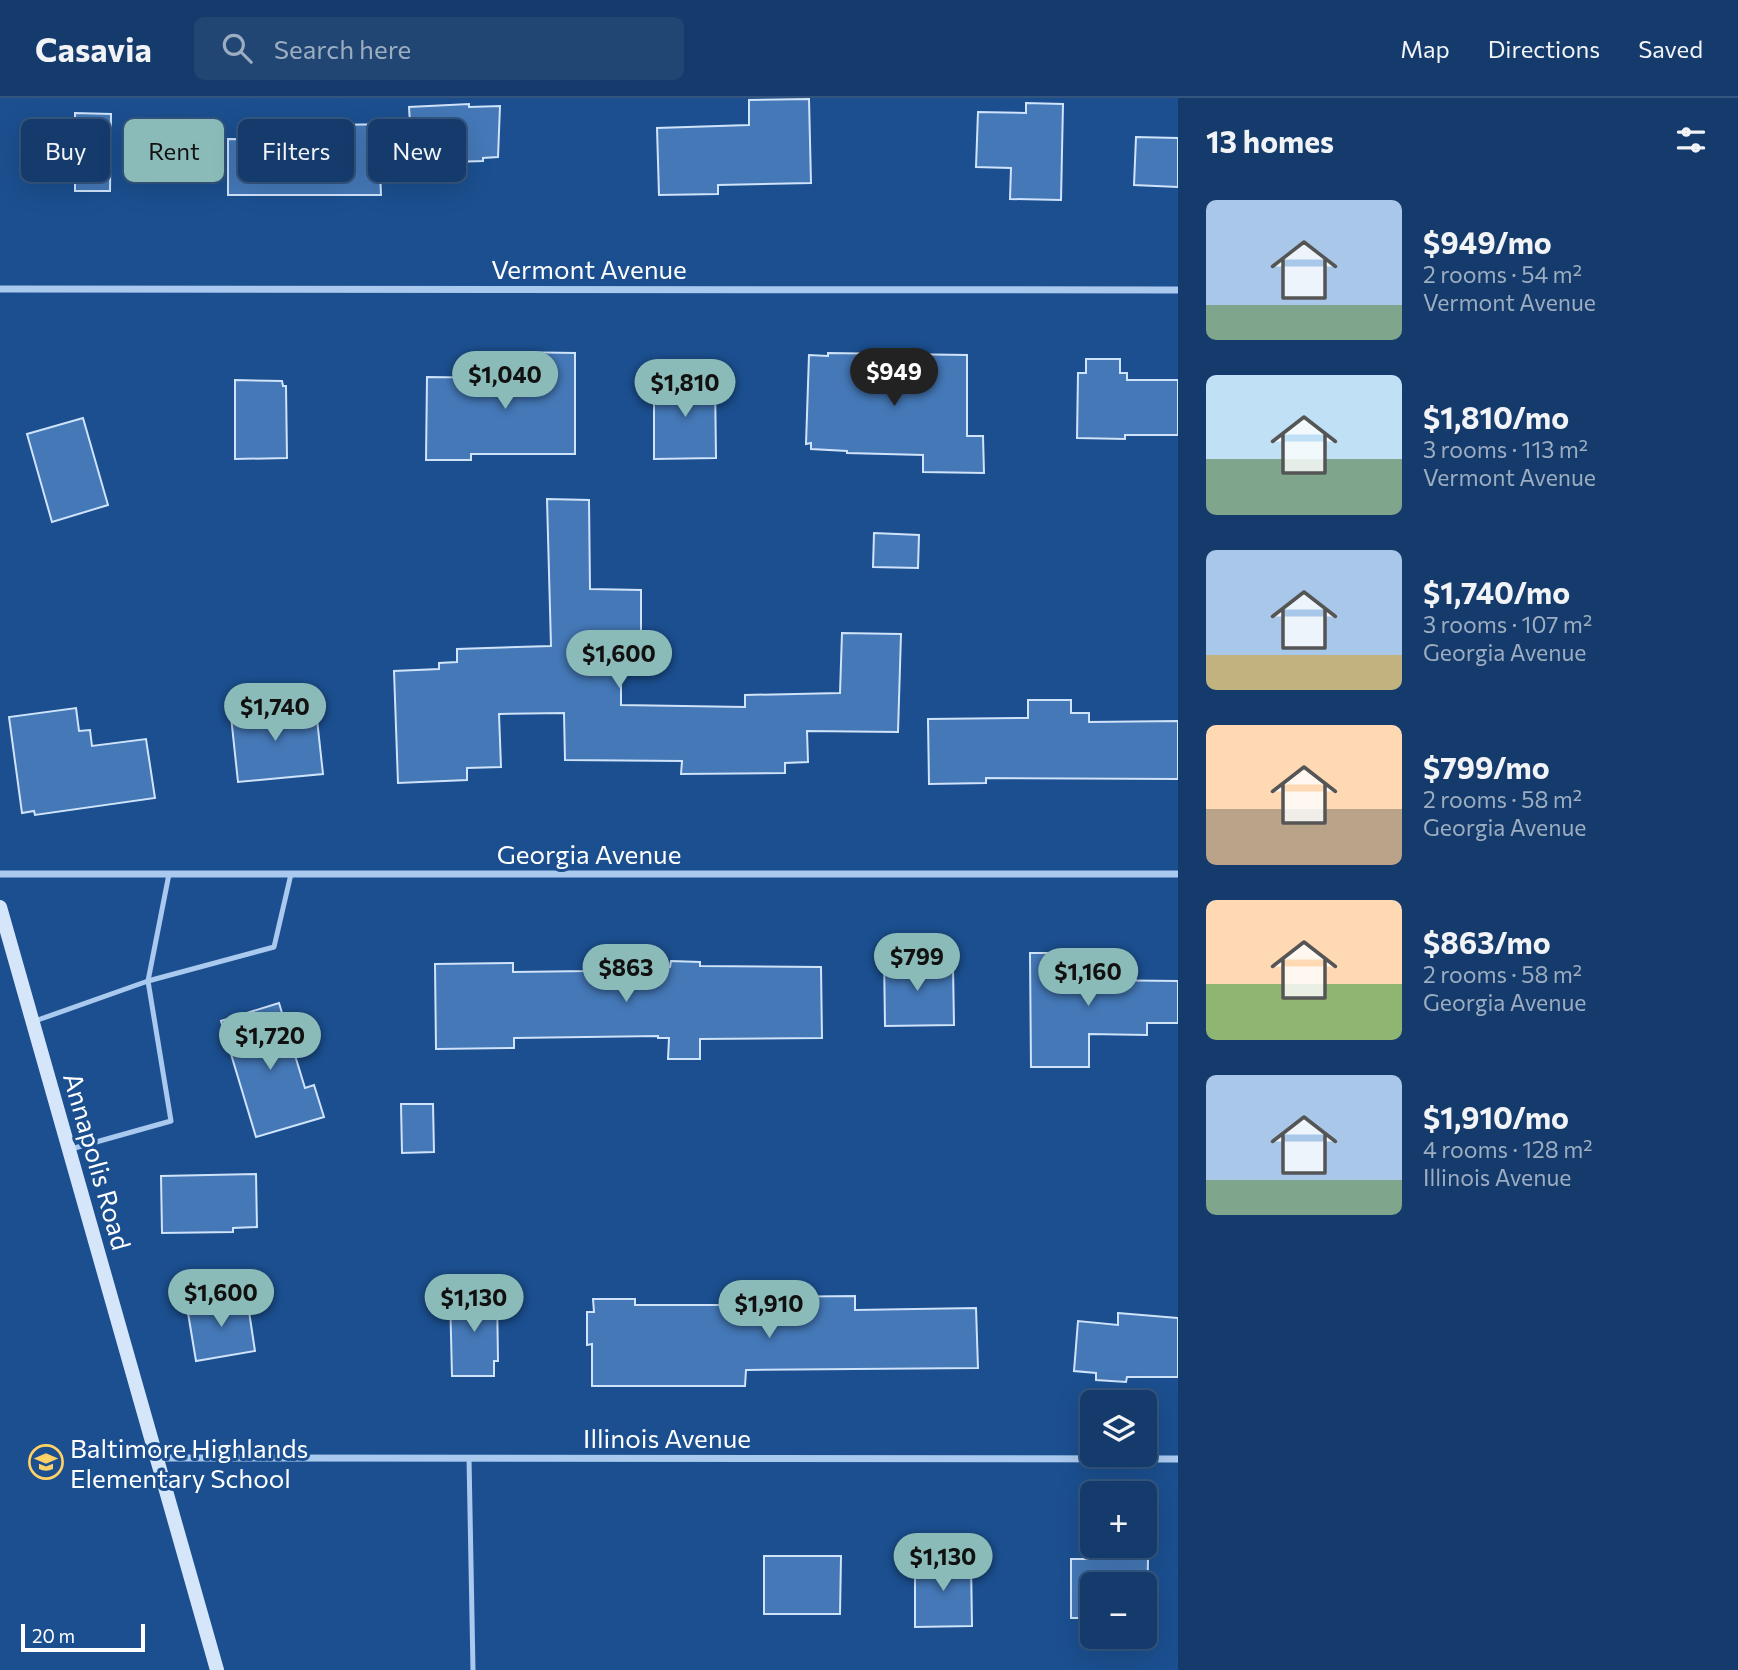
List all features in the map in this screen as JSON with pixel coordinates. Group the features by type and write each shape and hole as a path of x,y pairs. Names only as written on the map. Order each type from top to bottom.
{"main road":[{"name":"Annapolis Road","path":"0,907 217,1670"}],"street":[{"name":"Vermont Avenue","path":"0,289 1178,290"},
{"name":"Georgia Avenue","path":"0,874 1178,874"},
{"name":"Illinois Avenue","path":"157,1458 1178,1458"}],"lane":[{"path":"69,1150 171,1121 148,981 169,874"},
{"path":"33,1022 148,981 274,947 291,874"},
{"path":"468,1458 473,1670"}],"building":[{"path":"809,99 811,183 718,185 718,194 659,195 657,128 749,125 749,100"},
{"path":"1026,103 1063,104 1061,200 1010,199 1011,168 976,167 978,112 1026,113"},
{"path":"469,104 469,107 500,106 498,157 466,162 466,119 410,119 409,107"},
{"path":"75,113 111,114 110,191 75,191 75,182 110,182 110,119 75,119"},
{"path":"368,124 368,182 380,182 381,195 228,195 228,139 238,139 238,182 354,182 354,125"},
{"path":"1136,137 1178,138 1178,187 1134,185"},
{"path":"513,352 575,353 575,454 471,454 471,460 426,460 427,377 513,378"},
{"path":"828,353 967,355 967,436 983,436 984,473 923,472 923,455 811,449 811,443 806,444 809,355 828,356"},
{"path":"1086,359 1120,359 1120,373 1127,373 1127,380 1178,380 1178,435 1125,435 1125,439 1077,438 1078,373 1086,373"},
{"path":"715,379 716,458 654,459 654,380"},
{"path":"235,380 282,381 283,386 286,386 287,458 235,459"},
{"path":"83,418 108,505 52,522 27,434"},
{"path":"547,499 589,500 590,589 641,590 641,642 621,642 621,705 745,707 745,695 840,693 842,633 901,634 898,732 807,731 808,762 785,763 785,773 681,774 682,761 565,760 564,713 499,714 501,767 467,768 467,780 398,783 394,671 439,669 439,663 457,662 457,649 551,646"},
{"path":"874,533 919,535 918,568 873,567"},
{"path":"1028,700 1071,700 1071,713 1089,713 1089,722 1178,721 1178,779 986,778 986,783 929,784 928,719 1028,718"},
{"path":"270,703 271,715 316,710 323,774 238,782 230,707"},
{"path":"76,708 79,731 90,730 92,746 146,739 155,798 35,815 34,811 22,813 9,717"},
{"path":"1030,953 1088,953 1089,980 1178,981 1178,1023 1147,1023 1147,1035 1089,1034 1089,1067 1031,1067"},
{"path":"884,954 917,954 917,967 953,966 954,1025 885,1026"},
{"path":"671,961 700,962 700,966 821,967 822,1038 700,1039 700,1059 668,1059 669,1038 658,1036 514,1038 514,1048 436,1049 435,964 513,963 513,972 670,967"},
{"path":"279,1003 305,1088 314,1085 324,1117 256,1137 221,1021"},
{"path":"401,1104 433,1104 434,1152 402,1153"},
{"path":"256,1174 257,1227 233,1228 233,1232 162,1233 161,1176"},
{"path":"450,1294 497,1294 498,1361 494,1361 494,1376 452,1376"},
{"path":"855,1296 855,1310 976,1308 978,1368 746,1370 745,1386 592,1386 592,1344 587,1345 587,1312 594,1312 593,1299 635,1299 635,1305 763,1305 763,1297"},
{"path":"247,1298 255,1351 196,1361 187,1307"},
{"path":"1118,1313 1178,1318 1178,1377 1127,1377 1126,1382 1096,1380 1096,1373 1074,1371 1078,1321 1118,1325"},
{"path":"764,1556 841,1556 840,1614 764,1614"},
{"path":"949,1556 949,1562 971,1562 972,1626 915,1627 915,1557"},
{"path":"1071,1559 1148,1559 1148,1572 1080,1572 1080,1618 1071,1618"}],"place":[{"name":"Baltimore Highlands Elementary School","path":"46,1462"}]}
